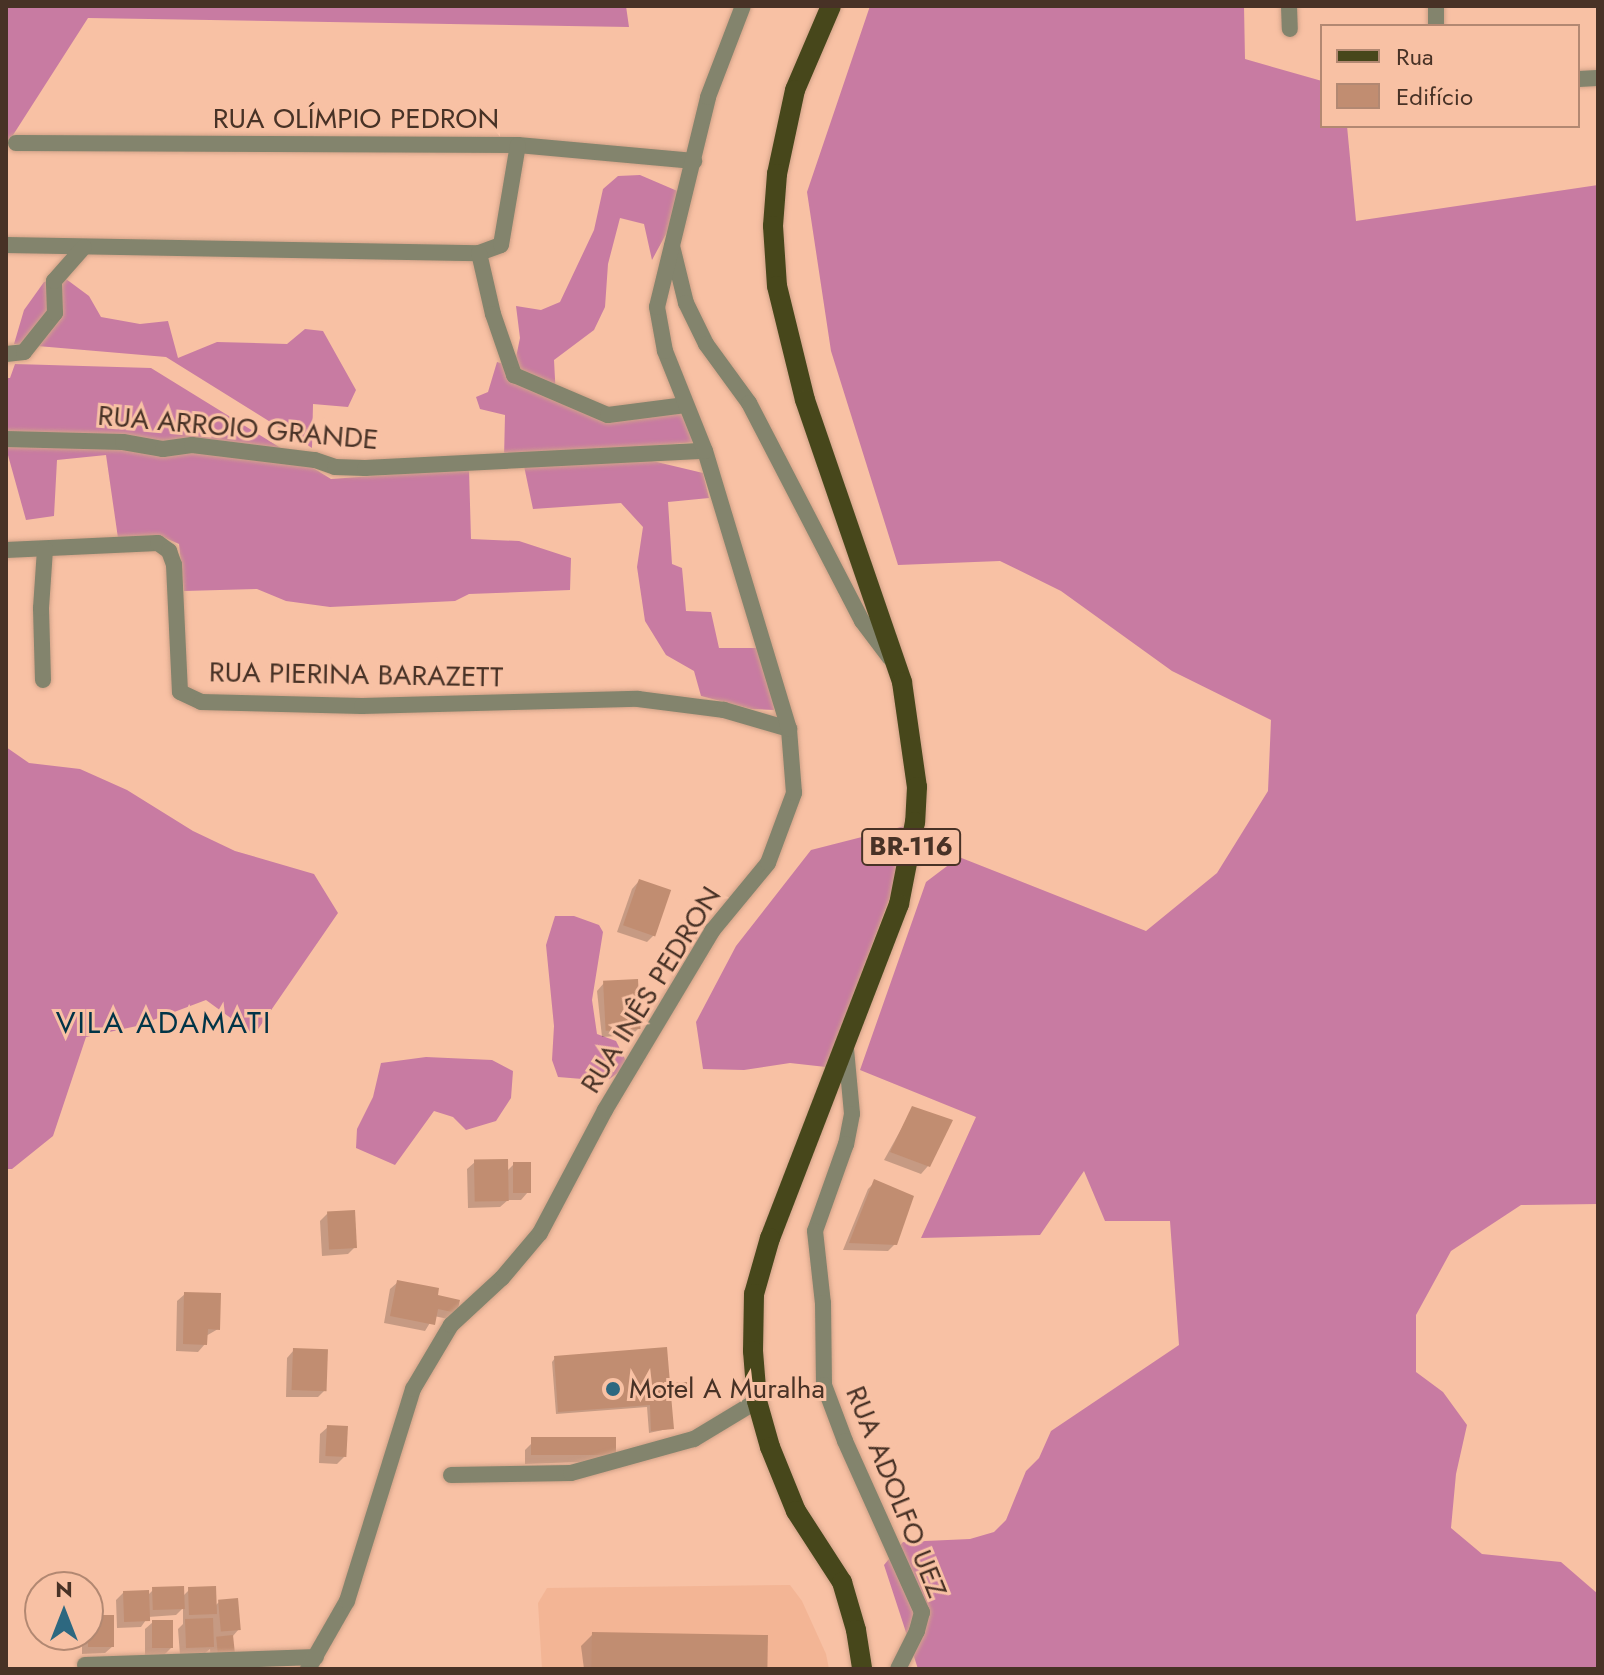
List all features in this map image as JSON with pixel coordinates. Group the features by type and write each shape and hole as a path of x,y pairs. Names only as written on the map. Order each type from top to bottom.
{"main road":[{"name":"BR-116","path":"831,6 795,90 777,174 773,226 777,286 805,400 897,669 912,734 917,787 915,822 899,904 846,1049 770,1238 754,1294 753,1351 757,1401 770,1447 796,1511 842,1582 856,1630 862,1669"}],"street":[{"name":"RUA INÊS PEDRON","path":"312,1663 347,1601 413,1389 451,1325 502,1278 540,1233 605,1110 712,931 768,863 794,793 789,729 705,451 665,351 657,307 708,97 743,6"},
{"path":"1289,6 1290,29"},
{"name":"RUA OLÍMPIO PEDRON","path":"16,143 518,145 694,161"},
{"path":"6,245 479,253 501,245 518,145"},
{"name":"RUA INÊS PEDRON","path":"672,245 686,303 706,344 749,403 862,621 897,669"},
{"path":"6,354 24,352 55,313 54,281 84,247"},
{"path":"479,253 493,314 514,375 608,415 685,405"},
{"name":"RUA ARROIO GRANDE","path":"6,439 123,442 163,449 192,445 315,460 335,467 365,468 705,451"},
{"name":"RUA PIERINA BARAZETT","path":"6,550 158,543 169,551 174,565 180,692 201,702 362,706 638,699 724,710 789,729"},
{"path":"43,680 41,608 45,549"},
{"name":"RUA ADOLFO UEZ","path":"846,1049 852,1114 846,1144 815,1231 823,1303 824,1385 845,1441 922,1612 917,1631 898,1669"},
{"path":"451,1475 571,1473 694,1439 757,1401"},
{"path":"85,1665 312,1663"}],"shaded area":[{"path":"6,6 626,6 629,27 88,18 6,146"},
{"path":"870,6 1244,6 1245,59 1320,80 1320,128 1347,128 1356,221 1598,185 1598,1204 1521,1205 1451,1251 1416,1315 1416,1372 1443,1392 1467,1425 1456,1474 1451,1528 1482,1554 1561,1562 1598,1594 1598,1669 918,1669 884,1565 903,1542 970,1539 994,1532 1006,1520 1026,1471 1039,1458 1051,1431 1179,1345 1170,1221 1105,1221 1084,1171 1040,1235 921,1238 976,1117 860,1070 926,882 959,857 1146,931 1217,873 1268,791 1271,720 1172,671 1061,591 1000,561 898,565 831,351 807,192"},
{"path":"640,175 682,193 672,223 652,260 644,224 620,218 608,264 605,307 594,330 554,360 556,398 627,421 662,407 684,414 697,442 504,458 505,415 480,409 476,397 488,392 497,362 514,367 520,338 516,306 541,310 560,302 594,230 603,189 618,176"},
{"path":"66,279 89,296 101,317 140,324 168,321 178,358 217,342 287,344 305,329 323,331 356,390 348,407 313,404 312,448 166,357 14,344 24,310 44,282"},
{"path":"15,364 151,368 331,479 469,469 471,539 519,541 571,558 570,590 469,594 455,601 330,607 286,601 257,589 184,591 179,544 163,537 118,538 106,455 57,460 54,516 26,520 6,448 6,378 10,378"},
{"path":"640,458 703,473 709,498 668,502 672,564 682,568 686,611 711,612 719,648 757,648 773,696 774,710 751,709 701,696 694,671 666,655 645,621 637,567 643,527 621,503 533,509 524,466"},
{"path":"6,747 29,763 80,769 127,790 193,831 235,851 314,874 338,913 254,1035 206,1000 137,1026 86,1037 53,1136 12,1169 6,1169"},
{"path":"905,826 892,892 826,1067 790,1063 744,1070 703,1069 696,1022 736,946 811,850"},
{"path":"555,916 574,916 599,925 603,932 592,1000 597,1034 616,1041 628,1065 607,1081 558,1077 552,1060 554,1026 546,945"},
{"path":"426,1057 492,1060 513,1071 511,1098 496,1121 466,1130 453,1117 434,1111 395,1165 356,1148 357,1129 373,1097 381,1063"},
{"path":"790,1585 802,1601 826,1654 829,1669 542,1669 538,1603 547,1588"}],"building":[{"path":"639,879 671,890 655,936 623,925"},
{"path":"638,979 641,1029 606,1031 603,981"},
{"path":"912,1106 953,1120 930,1167 890,1152"},
{"path":"508,1159 509,1201 475,1202 474,1160"},
{"path":"513,1162 531,1162 531,1193 513,1193"},
{"path":"874,1179 914,1196 897,1245 849,1243"},
{"path":"355,1210 357,1248 329,1249 327,1211"},
{"path":"397,1280 439,1288 438,1295 460,1300 457,1313 438,1309 435,1325 390,1316"},
{"path":"184,1292 221,1293 220,1330 208,1329 207,1345 183,1344"},
{"name":"Motel A Muralha","path":"667,1347 670,1383 687,1382 688,1394 671,1395 674,1429 651,1431 650,1405 558,1412 554,1356"},
{"path":"293,1348 328,1349 327,1391 292,1390"},
{"path":"327,1425 348,1426 346,1457 325,1456"},
{"path":"531,1437 616,1437 616,1455 531,1455"},
{"path":"184,1586 185,1609 153,1610 152,1587"},
{"path":"216,1586 217,1614 189,1615 188,1587"},
{"path":"149,1590 150,1621 124,1622 123,1591"},
{"path":"238,1598 241,1630 221,1632 218,1600"},
{"path":"104,1615 114,1615 114,1647 104,1647"},
{"path":"213,1618 214,1647 186,1648 185,1619"},
{"path":"152,1620 173,1620 173,1648 152,1648"},
{"path":"592,1632 768,1635 767,1669 591,1669"},
{"path":"233,1635 235,1653 218,1655 216,1637"}],"place":[{"name":"Motel A Muralha","path":"613,1389"}],"district":[{"name":"VILA ADAMATI","path":"164,1023"}]}
